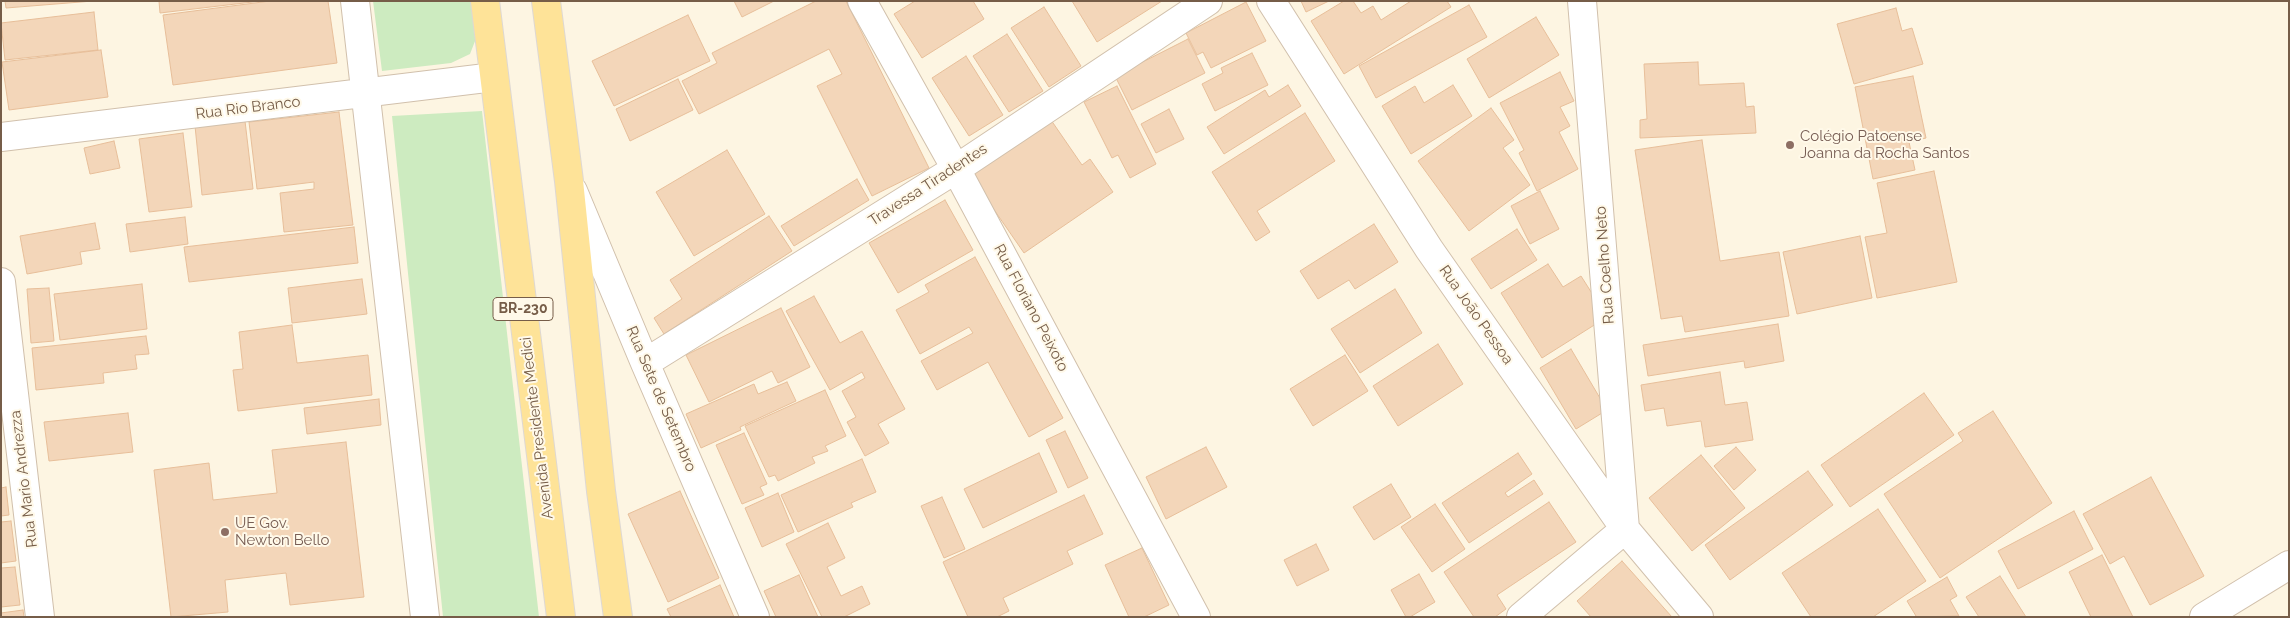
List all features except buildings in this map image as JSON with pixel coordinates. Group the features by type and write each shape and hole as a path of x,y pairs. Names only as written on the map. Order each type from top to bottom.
{"main road":[{"name":"Avenida Presidente Medici","path":"485,1 561,617"},
{"path":"546,1 569,181 601,491 618,617"}],"street":[{"path":"355,1 364,94 425,617"},
{"name":"Rua Floriano Peixoto","path":"862,1 956,169 1196,617"},
{"name":"Travessa Tiradentes","path":"645,364 956,169 1208,1"},
{"name":"Rua João Pessoa","path":"1271,1 1429,248 1625,530 1699,617"},
{"name":"Rua Coelho Neto","path":"1582,1 1625,530"},
{"name":"Rua Rio Branco","path":"1,137 494,77"},
{"name":"Rua Sete de Setembro","path":"569,181 645,364 755,617"},
{"name":"Rua Mario Andrezza","path":"1,282 40,617"},
{"path":"1521,617 1625,530"},
{"path":"2204,617 2289,565"}],"green space":[{"path":"373,1 471,1 477,36 470,54 451,63 382,71"},
{"path":"482,111 539,617 443,617 392,116"}],"place":[{"name":"Colégio Patoense Joanna da Rocha Santos","path":"1790,145"},
{"name":"UE Gov. Newton Bello","path":"225,532"}]}
